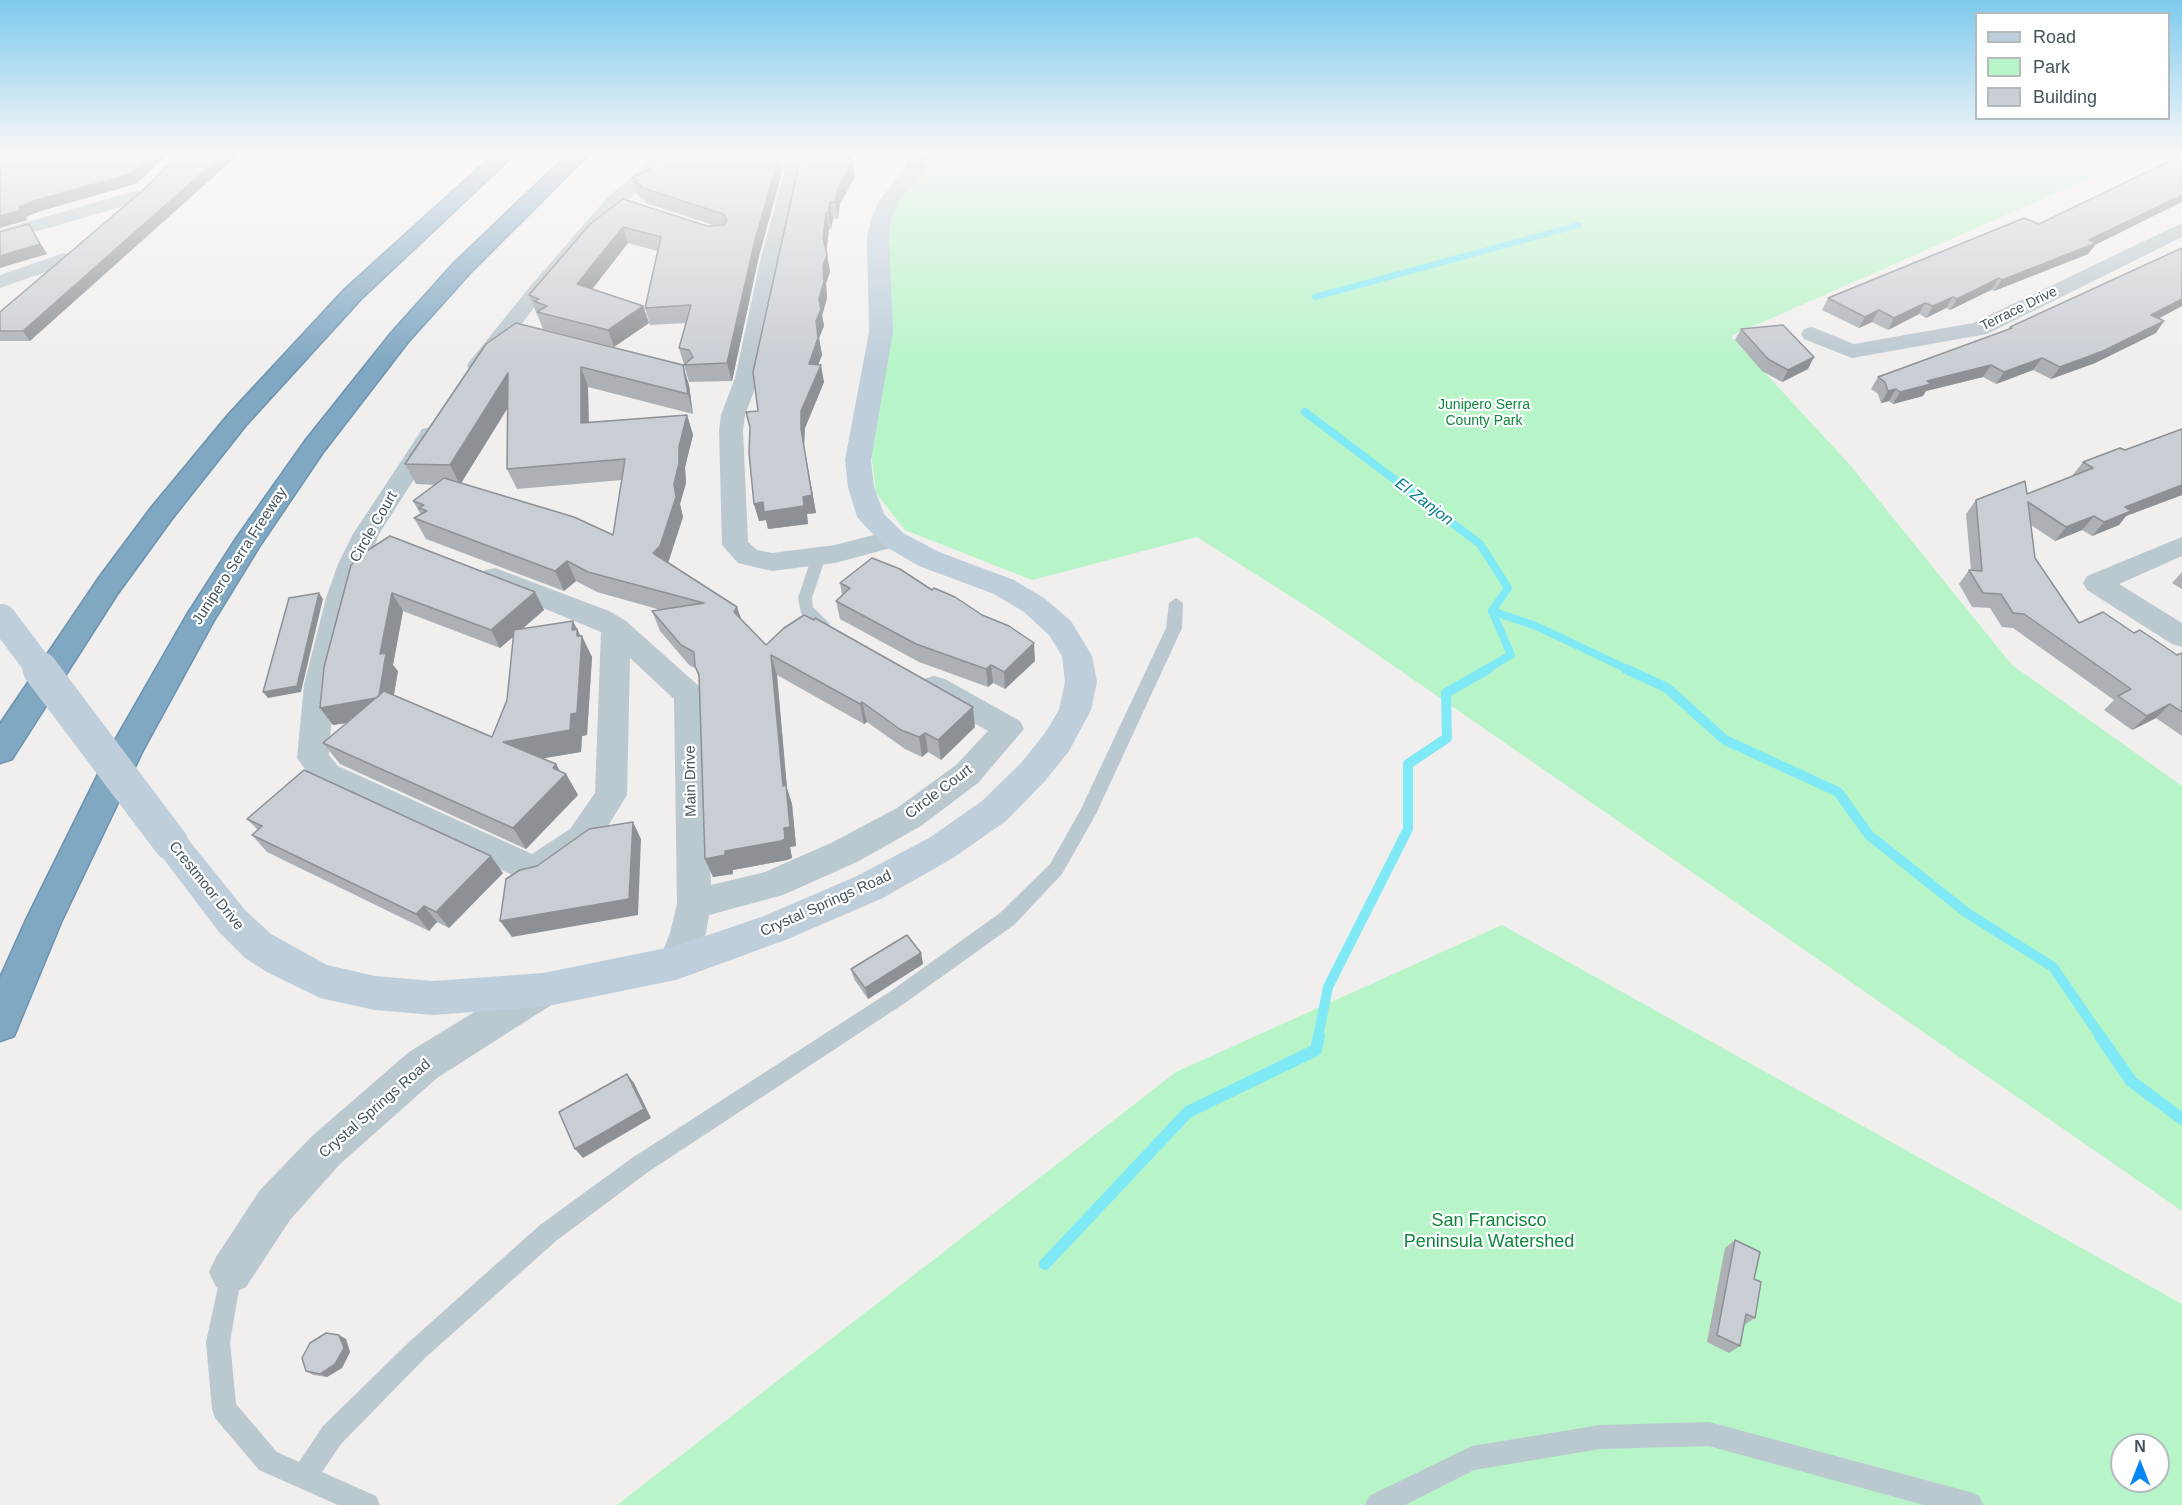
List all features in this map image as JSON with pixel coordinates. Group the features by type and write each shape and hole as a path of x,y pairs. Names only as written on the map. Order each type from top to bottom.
{"highway":[{"path":"0,750 108,586 161,514 237,420 353,294 428,225"},
{"name":"Junipero Serra Freeway","path":"0,1023 44,920 126,751 199,620 257,526 330,424 400,337 469,261 506,225"}],"street":[{"path":"0,236 38,225"},
{"path":"462,388 516,332 608,225"},
{"path":"779,225 747,378 733,415 731,430 735,544 748,558 772,562 819,556 893,539"},
{"name":"Crystal Springs Road","path":"231,1272 275,1205 326,1150 423,1065 543,990 676,963 775,928 860,892 941,848 994,812 1033,772 1057,742 1075,710 1081,682 1077,656 1060,628 1034,605 1004,587 929,559 893,539 872,517 861,487 858,460 881,332 878,237 880,225"},
{"name":"Terrace Drive","path":"1812,334 1852,351 1979,329 2182,229"},
{"path":"0,284 72,252"},
{"name":"Circle Court","path":"443,416 366,534 352,564 335,620 320,685 313,758 327,775 534,871 582,839 611,795 616,628"},
{"path":"366,534 397,542"},
{"path":"2182,546 2097,583 2182,637"},
{"name":"Main Drive","path":"467,567 586,612 616,628 689,695 694,904 688,933 676,963"},
{"name":"Crestmoor Drive","path":"1,616 224,912 249,938 274,956 320,981 375,993 433,998 543,990"},
{"name":"Circle Court","path":"694,904 771,885 845,852 909,817 967,774 1009,729 915,676"}],"lane":[{"path":"819,556 805,598 806,609 833,629"},
{"path":"304,1477 332,1435 417,1350 548,1233 640,1165 916,984 1007,919 1056,869 1087,813 1174,628 1176,603"},
{"path":"231,1272 218,1342 224,1409 268,1461 367,1505"},
{"path":"1378,1505 1472,1458 1600,1437 1709,1434 1970,1505"}],"green space":[{"name":"Junipero Serra County Park","path":"886,225 1983,225 1731,336 1851,466 2012,665 2182,786 2182,1211 1320,615 1197,537 1032,580 905,530 876,493 871,452"},
{"name":"San Francisco Peninsula Watershed","path":"1502,925 2182,1304 2182,1505 617,1505 1176,1072"}],"building":[{"path":"30,225 40,244 0,256 0,232"},
{"path":"102,225 143,225 23,331 0,331 0,312"},
{"path":"589,225 759,225 727,363 684,365 693,357 689,350 679,348 691,305 645,308 661,237 623,227 577,284 643,306 608,330 537,312 547,306 534,301 539,299 529,295"},
{"path":"785,225 825,225 823,238 827,255 823,266 824,281 819,299 821,309 816,321 818,338 809,364 821,365 801,411 801,429 812,495 803,497 804,506 764,512 763,502 754,504 749,453 750,427 746,412 758,411 753,372"},
{"path":"2006,225 2120,225 2089,240 2096,243 2002,280 1999,278 1957,299 1953,297 1933,306 1925,303 1894,318 1879,310 1865,317 1828,298"},
{"path":"2182,248 2182,299 2151,315 2164,321 2103,351 2060,367 2042,358 2004,372 1991,365 1927,381 1931,384 1900,392 1896,389 1888,391 1885,382 1878,377 2012,328 2010,327"},
{"path":"516,323 683,365 688,394 581,367 581,423 687,415 679,447 679,463 674,484 676,497 660,546 653,553 737,607 734,612 766,645 784,628 804,615 814,620 815,618 973,707 938,740 925,733 919,737 901,730 862,702 860,704 771,655 783,786 786,785 790,827 784,828 785,839 781,841 725,851 725,855 705,859 699,675 695,666 694,652 681,645 652,611 704,603 588,572 567,561 555,571 414,518 427,511 419,508 424,505 413,501 444,478 574,517 613,535 625,459 507,469 508,373 450,465 405,464 486,344"},
{"path":"1783,325 1814,357 1788,370 1768,359 1741,329"},
{"path":"2182,429 2182,485 2125,507 2131,511 2104,522 2094,516 2066,527 2028,502 2035,558 2079,623 2103,612 2134,633 2140,630 2177,655 2182,653 2182,712 2170,704 2147,716 2118,696 2131,689 2024,614 2013,613 2001,594 1983,593 1969,570 1982,571 1976,500 2025,481 2027,494 2093,468 2083,462 2120,448 2125,450"},
{"path":"390,536 535,592 491,630 392,593 380,654 386,653 379,696 320,708 324,667 351,565 365,552"},
{"path":"872,558 900,569 932,590 934,588 955,597 982,615 1009,626 1034,643 1004,672 991,665 986,669 916,644 836,601 850,588 840,583"},
{"path":"319,593 297,686 263,692 289,598"},
{"path":"573,621 572,630 577,629 577,636 582,636 577,713 571,714 570,730 503,742 556,764 553,768 566,774 513,828 323,743 384,691 492,737 507,700 514,630"},
{"path":"304,770 491,856 436,912 424,906 416,914 252,835 262,826 247,819"},
{"path":"633,822 629,899 500,921 506,879 520,870 537,866 589,829"},
{"path":"907,935 921,953 865,988 851,969"},
{"path":"627,1074 644,1109 575,1149 559,1112"},
{"path":"1735,1240 1760,1252 1754,1279 1761,1282 1755,1318 1746,1314 1740,1346 1717,1335"},
{"path":"326,1333 339,1335 344,1348 335,1364 320,1374 306,1371 302,1358 310,1343"}],"waterway":[{"path":"1315,297 1578,225"},
{"name":"El Zanjon","path":"1305,412 1480,544 1508,588 1492,611"},
{"path":"1485,670 1511,655 1492,611"},
{"path":"1492,611 1536,626 1629,670"},
{"path":"1318,1037 1328,987 1408,829 1408,764 1447,738 1446,693 1488,669"},
{"path":"1626,669 1667,688 1725,740 1838,792 1869,835 1967,913 2053,967 2101,1037"},
{"path":"1045,1264 1188,1112 1316,1050 1319,1036"},
{"path":"2100,1036 2131,1081 2182,1119"}]}
